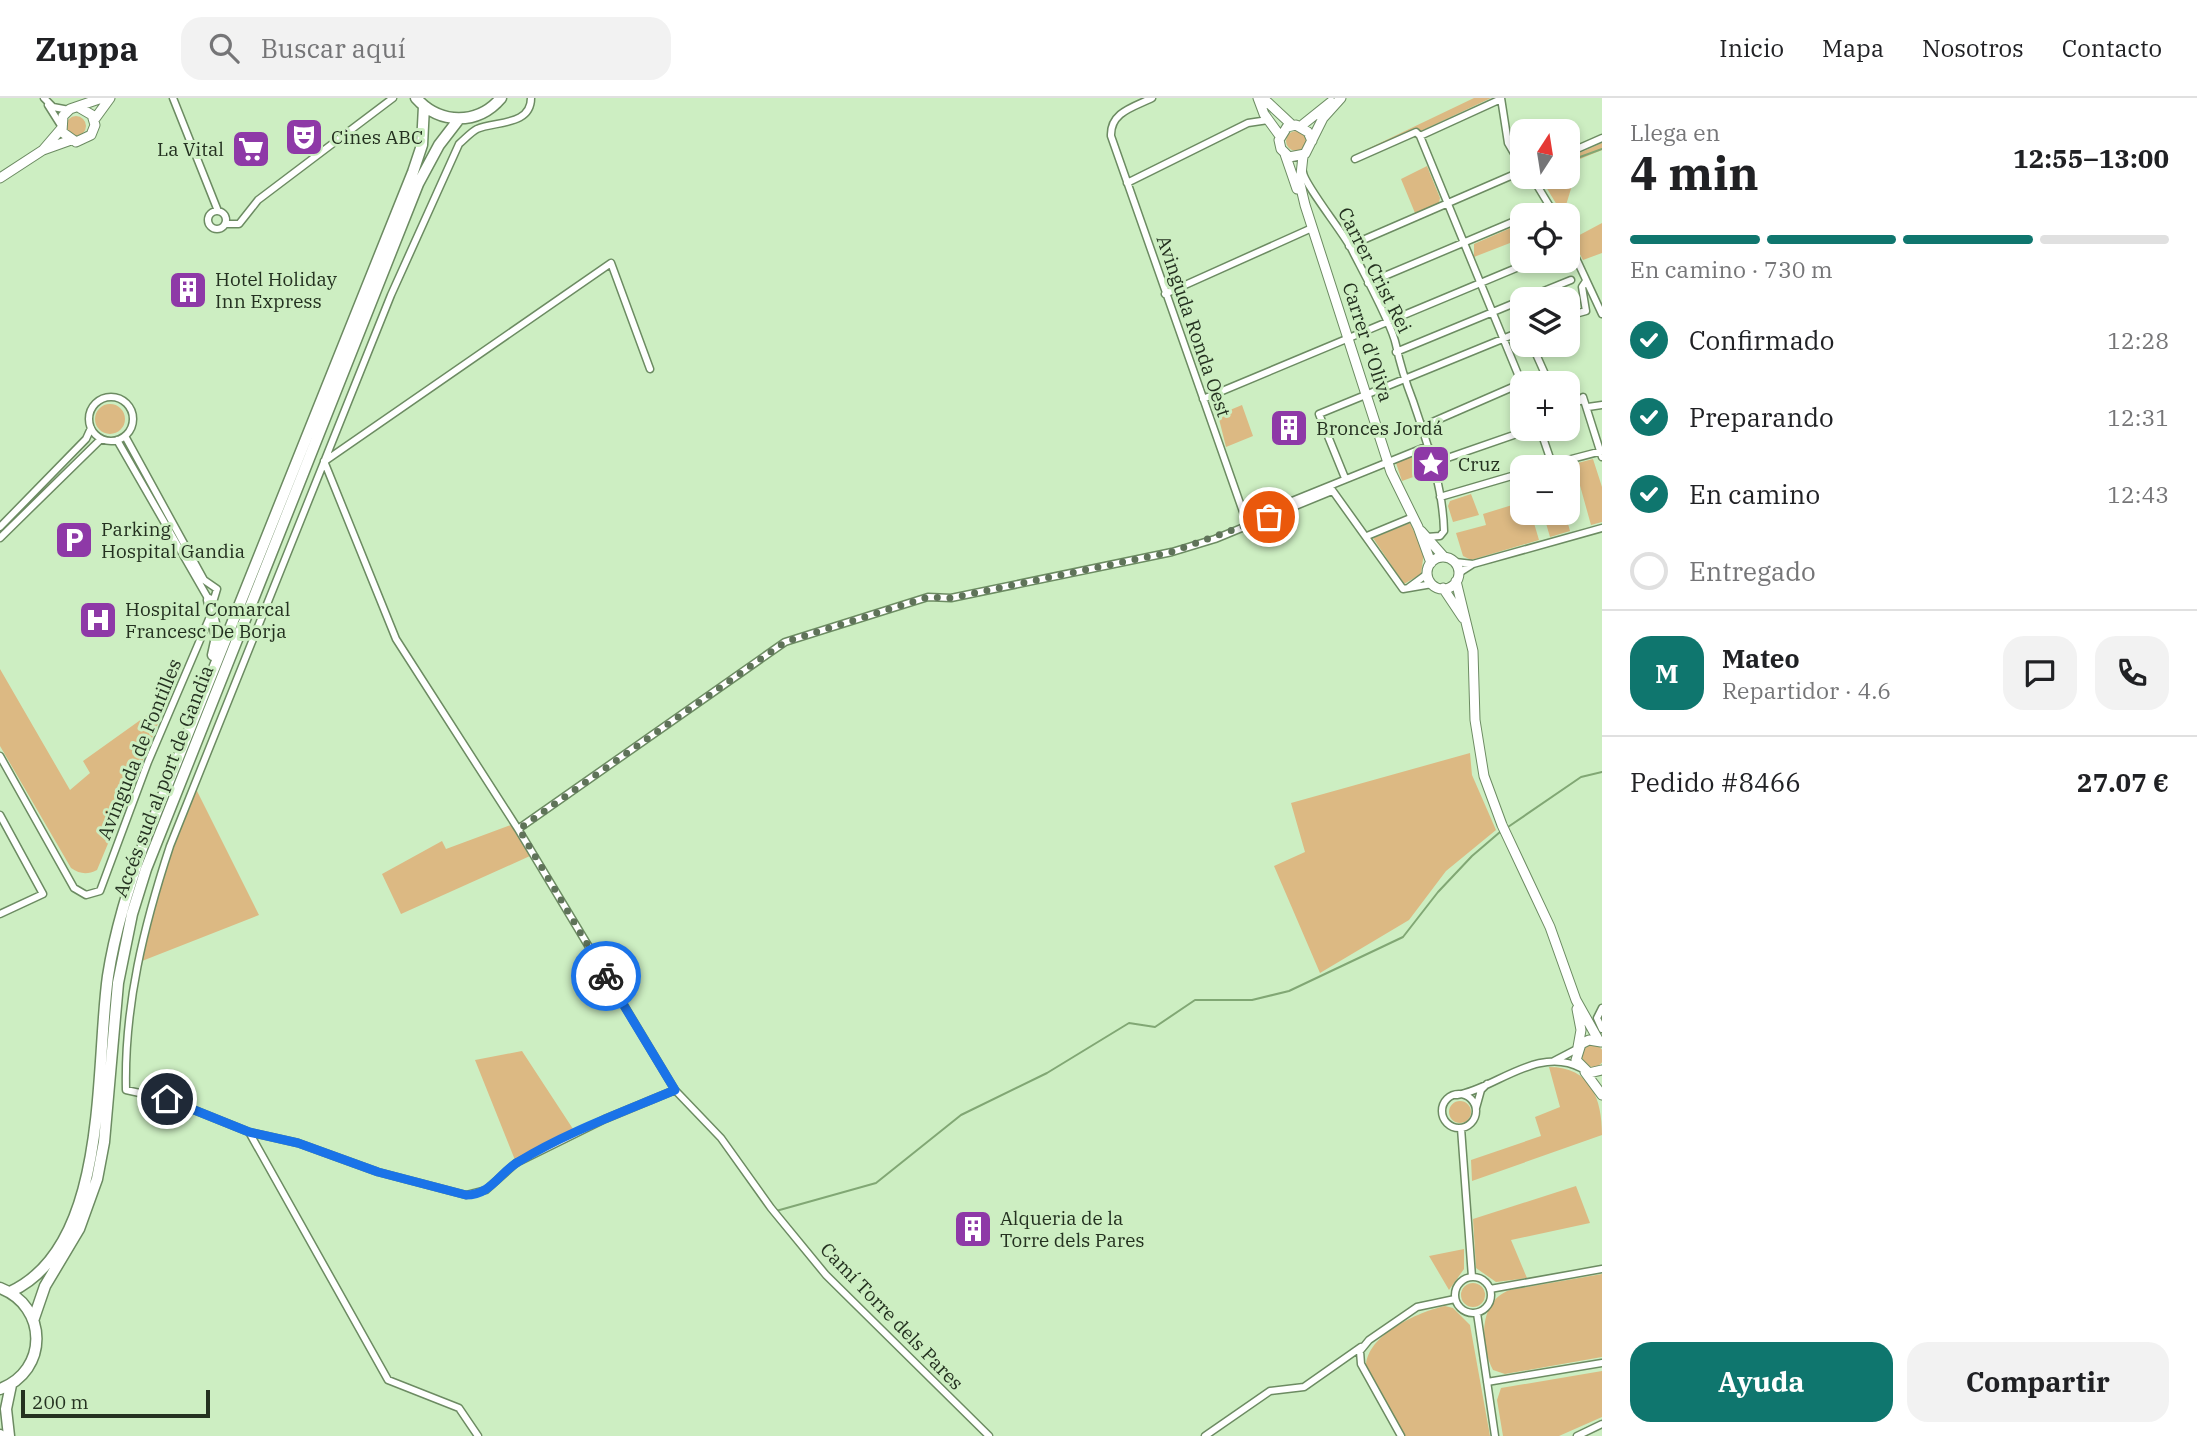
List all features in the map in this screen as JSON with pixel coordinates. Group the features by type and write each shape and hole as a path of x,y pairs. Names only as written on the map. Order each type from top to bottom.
{"highway":[{"path":"459,119 486,112 501,98"},
{"name":"Accés sud al port de Gandia","path":"34,1318 45,1286 79,1229 97,1179 104,1142 118,983 132,914 146,869 418,184 434,153 459,119 440,116 420,102"},
{"name":"Accés sud al port de Gandia","path":"5,1290 33,1279 51,1257 71,1222 85,1184 95,1135 105,1002 113,950 141,851 412,172 422,145 420,102"},
{"path":"176,763 215,647 216,624 209,600"},
{"name":"Accés sud al port de Gandia","path":"0,1390 11,1385 29,1368 36,1352 38,1335 34,1318 20,1298 5,1290"},
{"path":"9,1436 6,1409 11,1385"}],"main road":[{"path":"43,150 69,110 102,98"},
{"path":"94,120 110,98"},
{"path":"1261,98 1263,120 1280,136"},
{"path":"1261,98 1296,126 1308,132 1311,141"},
{"path":"1280,136 1334,98"},
{"path":"1280,136 1279,144 1285,154 1305,154 1323,118 1341,98"},
{"path":"0,178 43,150 71,140 87,139 94,131 94,120 89,112 80,108"},
{"path":"61,126 71,140"},
{"name":"Carrer d'Oliva","path":"1285,154 1305,205"},
{"name":"Carrer d'Oliva","path":"1305,154 1300,184 1308,230 1348,337 1363,398 1385,463 1418,527 1430,562"},
{"name":"Carrer d'Oliva","path":"1418,527 1444,557"},
{"path":"1466,622 1443,588 1432,584 1427,574 1430,562 1444,557 1455,562 1474,660 1479,755 1504,829 1550,927 1576,1000 1600,1042"},
{"path":"1443,588 1457,577"},
{"path":"1576,1000 1581,1030 1576,1060 1602,1095"},
{"path":"1577,1049 1589,1040 1600,1042"},
{"path":"1583,1070 1593,1073 1602,1070"}],"street":[{"path":"173,98 218,211 225,215 226,224"},
{"path":"218,211 209,215 208,224 216,230 226,224 239,224 263,196 393,98"},
{"path":"531,98 527,112 519,118 476,130 459,144 449,161 324,461 170,846 153,898 135,981 125,1058 126,1090 167,1099 249,1132 298,1143 378,1172 471,1195 490,1188 516,1163 675,1090"},
{"name":"Avinguda Ronda Oest","path":"1152,98 1116,116 1111,125 1111,136 1246,523"},
{"path":"44,99 53,107 69,110"},
{"path":"44,99 61,126"},
{"path":"1420,136 1501,99 1510,147"},
{"path":"1127,183 1245,124 1263,120"},
{"path":"1355,159 1416,132 1420,136 1517,371"},
{"path":"1580,148 1602,138"},
{"name":"Carrer Crist Rei","path":"1305,154 1303,173 1306,181 1328,210 1349,246 1396,345 1433,463 1440,498 1444,528 1440,536 1427,537"},
{"path":"1349,246 1510,174"},
{"path":"1368,283 1510,223"},
{"path":"1165,294 1308,230"},
{"path":"324,461 611,263 650,369"},
{"path":"1580,268 1602,314"},
{"path":"1203,399 1510,270"},
{"path":"1554,287 1571,280"},
{"path":"1580,313 1586,311 1582,287 1586,281"},
{"path":"1396,352 1510,305"},
{"path":"1345,478 1319,414 1510,336"},
{"path":"1422,427 1510,388"},
{"path":"0,527 86,439 91,428 92,408 104,398 115,398 124,402 132,414 132,426 125,436 117,440 100,439 91,428"},
{"path":"1580,458 1601,453 1585,401"},
{"path":"1580,402 1602,405"},
{"path":"1593,429 1602,425"},
{"path":"117,440 209,600 214,599 217,589 204,580 125,436"},
{"path":"1433,463 1510,436"},
{"path":"0,538 100,439"},
{"path":"519,829 785,642 928,597 951,598 1115,566 1190,547 1331,488 1345,478 1428,446"},
{"name":"Camí Torre dels Pares","path":"324,461 396,639 519,829 675,1090 721,1138 773,1211 826,1275 989,1436"},
{"path":"1440,498 1510,477"},
{"path":"1331,488 1403,589 1432,584"},
{"path":"1367,536 1413,517"},
{"path":"1455,562 1473,564 1602,527"},
{"path":"1457,577 1473,564"},
{"path":"1406,589 1427,574"},
{"name":"Avinguda de Fontilles","path":"0,756 74,888 86,895 100,891 148,762 209,620"},
{"path":"0,815 43,894 0,914"},
{"path":"1602,1008 1597,1018 1602,1029"},
{"path":"1552,1063 1577,1049"},
{"path":"1491,1081 1481,1090 1473,1122 1461,1128 1448,1124 1443,1115 1444,1104 1457,1095 1491,1081 1539,1064 1571,1064 1583,1070"},
{"path":"1457,1095 1468,1097 1476,1111"},
{"path":"1461,1128 1472,1277"},
{"path":"249,1132 388,1380 459,1408 478,1436"},
{"path":"1490,1289 1602,1269"},
{"path":"1472,1277 1483,1280 1490,1289 1490,1301 1477,1313 1460,1309 1455,1299 1458,1284 1472,1277"},
{"path":"1205,1436 1270,1391 1304,1387 1417,1307 1455,1299"},
{"path":"1477,1313 1495,1436"},
{"path":"1363,1346 1359,1357 1361,1364 1401,1436"},
{"path":"1487,1382 1602,1363"},
{"path":"1577,1436 1602,1424"}],"shaded area":[{"path":"1474,98 1491,98 1421,131 1418,128 1359,153"},
{"path":"72,116 80,116 86,126 80,136 72,136 66,130 66,122"},
{"path":"1296,131 1303,134 1306,141 1303,148 1296,151 1289,148 1286,141 1289,134"},
{"path":"1602,143 1602,150 1580,159 1580,153"},
{"path":"1427,166 1440,198 1439,203 1415,213 1401,179"},
{"path":"1547,189 1571,189 1567,203 1556,203"},
{"path":"1602,223 1602,253 1583,260 1580,254 1580,235"},
{"path":"1510,228 1510,243 1474,257 1474,244"},
{"path":"110,404 121,408 125,419 121,430 110,434 99,430 95,419 99,408"},
{"path":"1242,405 1253,436 1226,447 1218,415"},
{"path":"1429,450 1429,454 1414,460 1416,476 1402,481 1396,463"},
{"path":"1593,459 1602,487 1602,522 1591,525 1580,486 1580,462"},
{"path":"1471,494 1479,515 1453,522 1448,506 1450,501"},
{"path":"1510,506 1510,525 1535,525 1539,540 1471,560 1463,556 1456,533 1486,525 1483,514"},
{"path":"1410,523 1424,552 1421,574 1404,584 1373,538"},
{"path":"1546,525 1568,525 1570,531 1550,537"},
{"path":"0,669 70,790 90,773 83,761 153,711 163,700 167,702 97,870 84,873 71,868 0,746"},
{"path":"1470,753 1472,775 1496,830 1446,871 1409,920 1320,973 1274,866 1305,852 1291,803"},
{"path":"196,789 259,915 142,961 164,873"},
{"path":"511,825 530,856 401,914 382,874 442,841 446,849"},
{"path":"1593,1045 1601,1048 1601,1064 1593,1067 1585,1064 1582,1056 1585,1048"},
{"path":"522,1051 575,1132 515,1160 475,1060"},
{"path":"1549,1067 1563,1068 1584,1079 1600,1109 1602,1135 1472,1181 1471,1160 1541,1136 1535,1117 1560,1107"},
{"path":"1460,1101 1468,1104 1471,1112 1468,1120 1460,1123 1452,1120 1449,1112 1452,1104"},
{"path":"1576,1186 1590,1223 1511,1240 1527,1278 1496,1282 1476,1268 1473,1219"},
{"path":"1464,1249 1464,1269 1449,1290 1429,1256"},
{"path":"1602,1274 1602,1357 1505,1374 1493,1370 1486,1349 1485,1325 1492,1304 1500,1296 1510,1290"},
{"path":"1473,1283 1481,1287 1485,1295 1481,1303 1473,1307 1465,1303 1461,1295 1465,1287"},
{"path":"1445,1306 1453,1308 1470,1325 1490,1436 1404,1436 1366,1367 1368,1355 1384,1335 1408,1320"},
{"path":"1602,1371 1602,1417 1559,1436 1503,1436 1497,1400 1501,1388"}],"waterway":[{"path":"1580,157 1602,149"},
{"path":"1508,827 1581,777 1602,772"},
{"path":"776,1211 876,1183 961,1115 1047,1073 1129,1023 1155,1027 1195,1000 1252,1000 1289,991 1403,937 1438,892 1472,856 1500,832"}],"way so far":[{"path":"606,976 519,829 785,642 928,597 940,600 951,598 1077,574 1171,552 1215,539 1269,517"}],"place":[{"name":"Cines ABC","path":"304,137"},
{"name":"La Vital","path":"251,149"},
{"name":"Hotel Holiday Inn Express","path":"188,290"},
{"name":"Bronces Jordá","path":"1289,428"},
{"name":"Cruz","path":"1431,464"},
{"name":"Parking Hospital Gandia","path":"74,540"},
{"name":"Hospital Comarcal Francesc De Borja","path":"98,620"},
{"name":"Alqueria de la Torre dels Pares","path":"973,1229"}],"route":[{"path":"167,1099 249,1132 298,1143 378,1172 466,1195 477,1194 490,1188 516,1163 605,1119 675,1090 606,976"}]}
